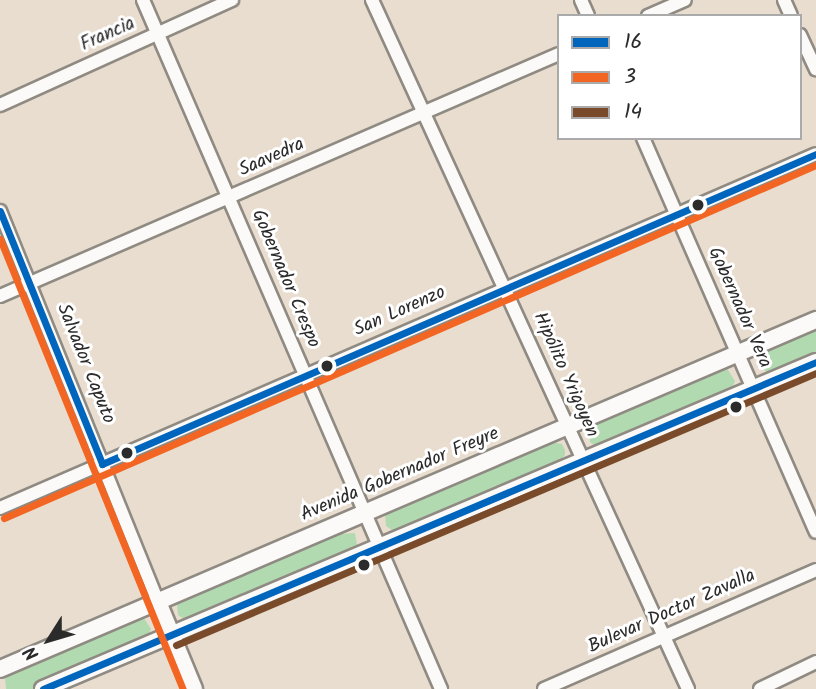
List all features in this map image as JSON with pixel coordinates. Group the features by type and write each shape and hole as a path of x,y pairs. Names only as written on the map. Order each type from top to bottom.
{"main road":[{"name":"Avenida Gobernador Freyre","path":"0,669 816,320"},
{"path":"43,689 816,362"},
{"name":"Salvador Caputo","path":"158,602 194,689"}],"street":[{"name":"Gobernador Crespo","path":"143,0 440,689"},
{"name":"Francia","path":"0,105 232,0"},
{"name":"Hipólito Yrigoyen","path":"372,0 582,463 688,689"},
{"path":"653,14 685,0"},
{"path":"802,39 816,69"},
{"name":"Saavedra","path":"0,296 557,55"},
{"name":"Gobernador Vera","path":"644,140 816,532"},
{"name":"San Lorenzo","path":"0,508 504,287 816,154"},
{"name":"Salvador Caputo","path":"0,211 158,602"},
{"name":"Bulevar Doctor Zavalla","path":"544,689 816,570"},
{"path":"760,689 816,662"}],"green space":[{"path":"816,329 816,354 777,372 765,371 761,356 768,350"},
{"path":"726,367 735,381 731,390 598,448 590,442 589,430 596,424"},
{"path":"551,442 562,444 565,450 565,455 557,464 395,532 386,526 385,514 393,508"},
{"path":"355,533 357,545 349,553 187,621 178,615 177,604 185,598 341,534"},
{"path":"142,615 151,629 147,638 33,689 6,689 5,678 12,672"}],"transit line":[{"name":"16","path":"0,211 102,464 816,154"},
{"name":"3","path":"4,518 816,165"},
{"name":"3","path":"0,239 183,689"},
{"name":"16","path":"43,689 816,362"},
{"name":"14","path":"176,645 816,373"}]}
